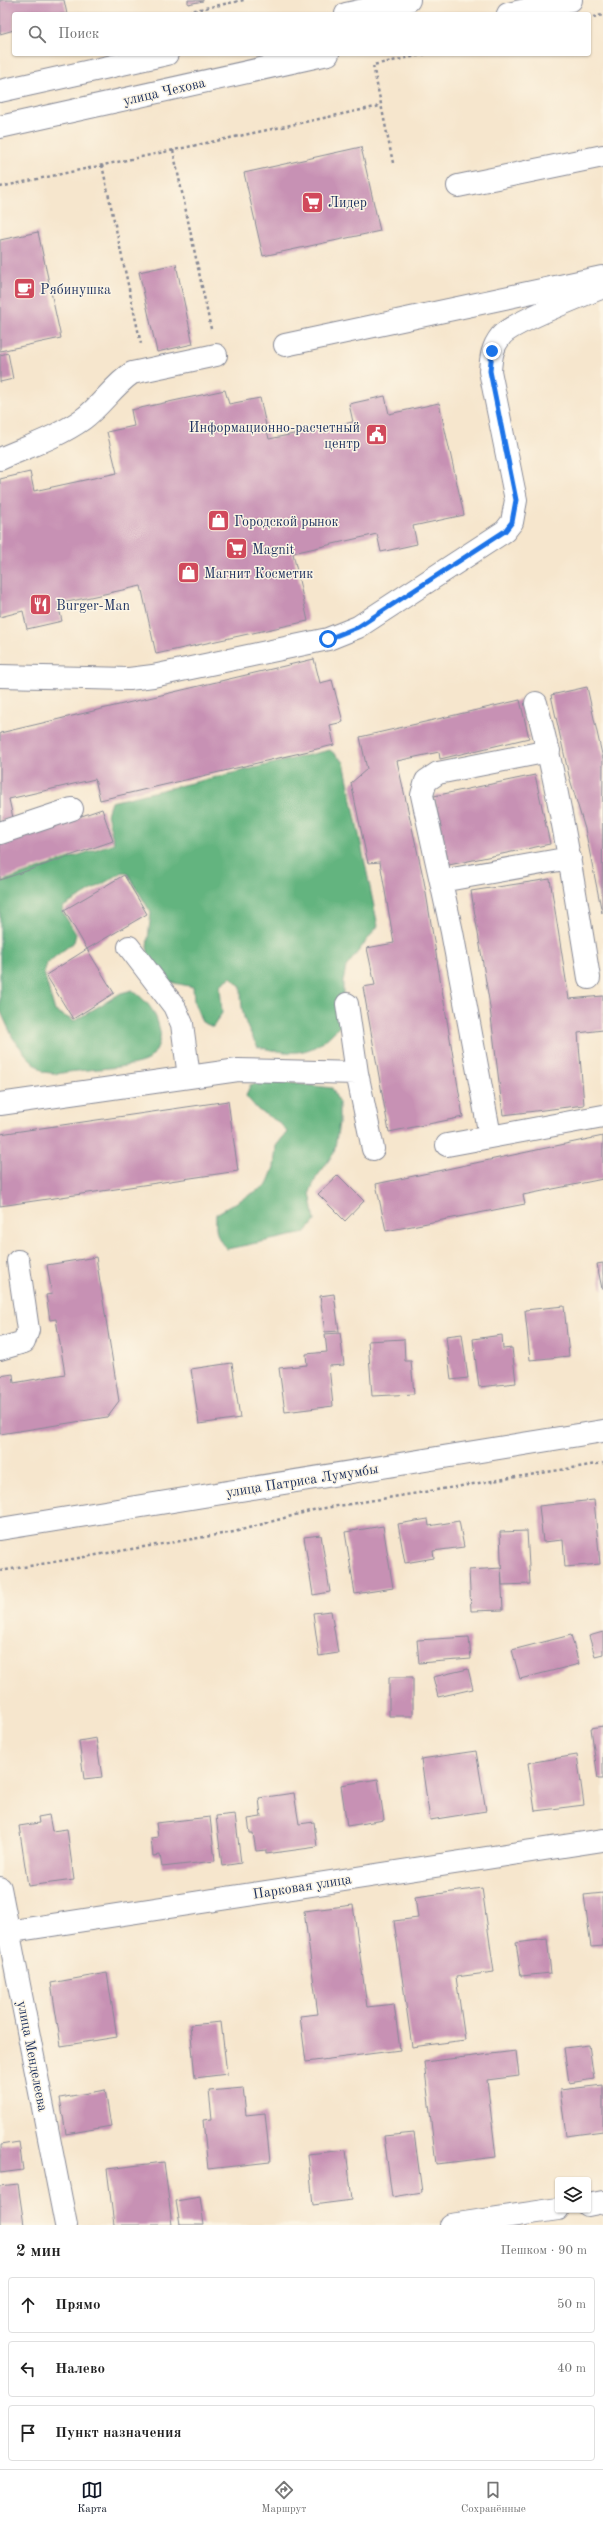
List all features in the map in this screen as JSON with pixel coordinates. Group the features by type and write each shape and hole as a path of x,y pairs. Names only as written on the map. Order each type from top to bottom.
{"street":[{"path":"355,12 409,0"},
{"path":"517,12 571,0"},
{"path":"0,91 158,56"},
{"name":"улица Чехова","path":"0,127 319,56"},
{"path":"458,186 603,156"},
{"path":"285,345 603,277"},
{"path":"0,676 129,679 153,676 328,639 358,627 505,531 512,522 516,500 490,371 492,351 501,335 520,324 603,287"},
{"path":"0,459 68,428 84,418 121,381 132,373 216,354"},
{"path":"536,703 549,751 570,858 589,978"},
{"path":"490,1136 441,881 422,795 426,781 438,773 549,751"},
{"path":"0,833 72,809"},
{"path":"441,881 570,858"},
{"path":"129,947 174,1006 182,1024 189,1077"},
{"path":"347,1004 357,1073 373,1149"},
{"path":"0,1104 238,1070 357,1073"},
{"path":"448,1145 603,1116"},
{"path":"0,1349 24,1342 28,1330 18,1261"},
{"name":"улица Патриса Лумумбы","path":"0,1529 603,1431"},
{"name":"Парковая улица","path":"5,1932 603,1840"},
{"name":"улица Менделеева","path":"0,1888 5,1932 66,2225"},
{"path":"591,2204 603,2202"},
{"path":"451,2225 555,2209"}],"path":[{"path":"186,12 244,0"},
{"path":"591,18 603,15"},
{"path":"393,163 380,106 373,65 416,56"},
{"path":"0,187 380,106"},
{"path":"173,150 216,354"},
{"path":"102,165 146,369"},
{"path":"0,1571 234,1532 313,1510 603,1463"}],"green space":[{"path":"330,750 344,762 378,926 346,967 343,981 343,1022 324,1041 305,1051 284,1052 258,1047 249,1032 244,1018 241,987 231,977 220,985 222,1013 213,1027 202,1022 194,1002 193,987 170,982 157,970 149,957 147,947 151,913 128,874 123,872 63,907 62,911 76,934 74,942 47,963 44,973 55,1011 74,1021 121,993 132,990 147,1003 154,1012 160,1034 158,1046 150,1058 144,1062 121,1067 57,1074 44,1072 27,1056 13,1038 0,1010 0,882 114,843 107,814 111,802"},
{"path":"265,1080 332,1088 339,1103 339,1123 334,1153 316,1178 310,1192 315,1221 305,1233 227,1249 218,1237 216,1214 267,1185 274,1167 276,1146 287,1132 280,1123 258,1110 246,1096 250,1085"}],"building":[{"path":"0,0 64,0 67,12 12,12 12,31 0,34"},
{"path":"188,0 203,0 203,1 188,4"},
{"name":"Лидер","path":"361,147 380,231 263,256 244,173"},
{"name":"Рябинушка","path":"38,232 61,338 0,351 0,240"},
{"path":"176,264 193,344 157,352 139,272"},
{"path":"8,353 13,379 0,382 0,355"},
{"name":"Городской рынок","path":"225,390 229,404 260,398 269,439 353,422 349,404 385,396 389,414 439,403 464,515 413,526 417,544 381,552 377,534 293,553 308,621 156,654 141,586 58,604 62,621 27,629 23,611 0,617 0,479 30,472 34,491 117,473 107,432 134,426 131,410"},
{"path":"314,659 320,683 332,680 343,722 330,725 334,745 100,800 95,779 9,799 13,818 0,821 0,733"},
{"path":"587,687 603,759 602,913 585,829 569,776 551,695"},
{"path":"520,700 529,738 440,759 439,752 397,761 424,881 463,1117 389,1132 363,987 375,985 367,948 394,943 380,862 368,863 351,783 367,769 360,737"},
{"path":"535,775 550,844 449,865 434,796"},
{"path":"102,809 113,841 0,880 0,844"},
{"path":"124,875 147,914 87,949 64,910"},
{"path":"550,879 569,999 603,996 603,1030 578,1033 584,1105 503,1115 489,1000 471,891"},
{"path":"87,949 114,993 73,1019 46,975"},
{"path":"228,1101 238,1171 0,1206 0,1134"},
{"path":"603,1136 603,1179 523,1195 525,1204 386,1231 376,1184"},
{"path":"338,1175 364,1201 345,1221 318,1194"},
{"path":"96,1257 119,1401 107,1417 0,1434 0,1376 13,1374 14,1383 65,1374 56,1319 50,1320 46,1295 52,1294 47,1265"},
{"path":"603,1263 603,1289 602,1289 597,1264"},
{"path":"334,1294 339,1331 325,1332 320,1296"},
{"path":"564,1306 569,1356 530,1360 525,1310"},
{"path":"340,1333 344,1365 329,1366 333,1406 285,1412 279,1368 307,1365 306,1354 327,1352 325,1334"},
{"path":"462,1334 468,1378 451,1380 446,1336"},
{"path":"502,1335 503,1349 512,1348 516,1383 479,1387 473,1339"},
{"path":"404,1339 405,1361 411,1361 414,1394 372,1396 368,1341"},
{"path":"232,1363 240,1418 199,1424 191,1369"},
{"path":"594,1500 600,1564 565,1567 563,1540 543,1542 539,1506"},
{"path":"428,1519 429,1526 459,1521 464,1547 433,1551 434,1558 405,1563 398,1524"},
{"path":"383,1526 393,1588 355,1594 345,1532"},
{"path":"527,1531 530,1584 502,1585 500,1532"},
{"path":"321,1535 330,1592 313,1595 304,1537"},
{"path":"501,1568 503,1610 471,1611 469,1570"},
{"path":"331,1611 338,1653 319,1656 313,1613"},
{"path":"603,1632 603,1654 595,1656 589,1636"},
{"path":"571,1635 579,1664 520,1679 512,1650"},
{"path":"469,1637 471,1659 419,1663 417,1640"},
{"path":"468,1669 473,1689 438,1697 433,1677"},
{"path":"389,1677 413,1677 413,1716 389,1716"},
{"path":"603,1726 603,1779 598,1779 591,1728"},
{"path":"96,1738 102,1777 84,1779 79,1741"},
{"path":"476,1751 486,1811 430,1820 421,1759"},
{"path":"577,1755 584,1805 535,1811 528,1763"},
{"path":"378,1779 384,1820 347,1826 341,1785"},
{"path":"294,1793 299,1824 314,1822 317,1847 266,1854 266,1850 256,1851 253,1833 250,1833 248,1819 261,1817 259,1798"},
{"path":"235,1814 241,1863 222,1866 216,1816"},
{"path":"49,1815 52,1831 67,1829 74,1880 28,1886 19,1826 39,1823 38,1817"},
{"path":"210,1817 215,1861 162,1867 160,1855 153,1856 151,1838 158,1837 156,1823"},
{"path":"482,1888 494,1972 456,1977 465,2040 412,2047 394,1921 418,1918 415,1897"},
{"path":"603,1893 603,1946 591,1947 584,1895"},
{"path":"353,1905 367,2007 394,2004 400,2050 306,2062 300,2016 318,2014 304,1911"},
{"path":"547,1939 551,1973 521,1976 516,1943"},
{"path":"107,1973 117,2037 61,2046 51,1983"},
{"path":"221,2022 227,2074 195,2078 190,2025"},
{"path":"589,2045 594,2079 569,2083 564,2048"},
{"path":"516,2051 519,2076 487,2080 496,2157 436,2164 424,2062"},
{"path":"603,2085 603,2131 566,2136 560,2090"},
{"path":"243,2088 246,2115 265,2113 270,2162 208,2169 203,2120 212,2119 209,2091"},
{"path":"105,2090 111,2126 66,2134 60,2098"},
{"path":"414,2133 422,2192 392,2197 384,2136"},
{"path":"19,2142 23,2170 0,2173 0,2145"},
{"path":"346,2150 352,2200 313,2205 308,2154"},
{"path":"164,2162 172,2225 114,2225 107,2169"},
{"path":"18,2184 24,2225 0,2225 0,2186"},
{"path":"200,2197 204,2225 180,2225 176,2201"}],"place":[{"name":"Лидер","path":"312,202"},
{"name":"Рябинушка","path":"25,289"},
{"name":"Информационно-расчетный центр","path":"376,435"},
{"name":"Городской рынок","path":"219,521"},
{"name":"Magnit","path":"237,549"},
{"name":"Магнит Косметик","path":"189,573"},
{"name":"Burger-Man","path":"40,605"}],"route":[{"path":"328,639 358,627 505,531 512,522 516,500 490,371 492,351"}]}
